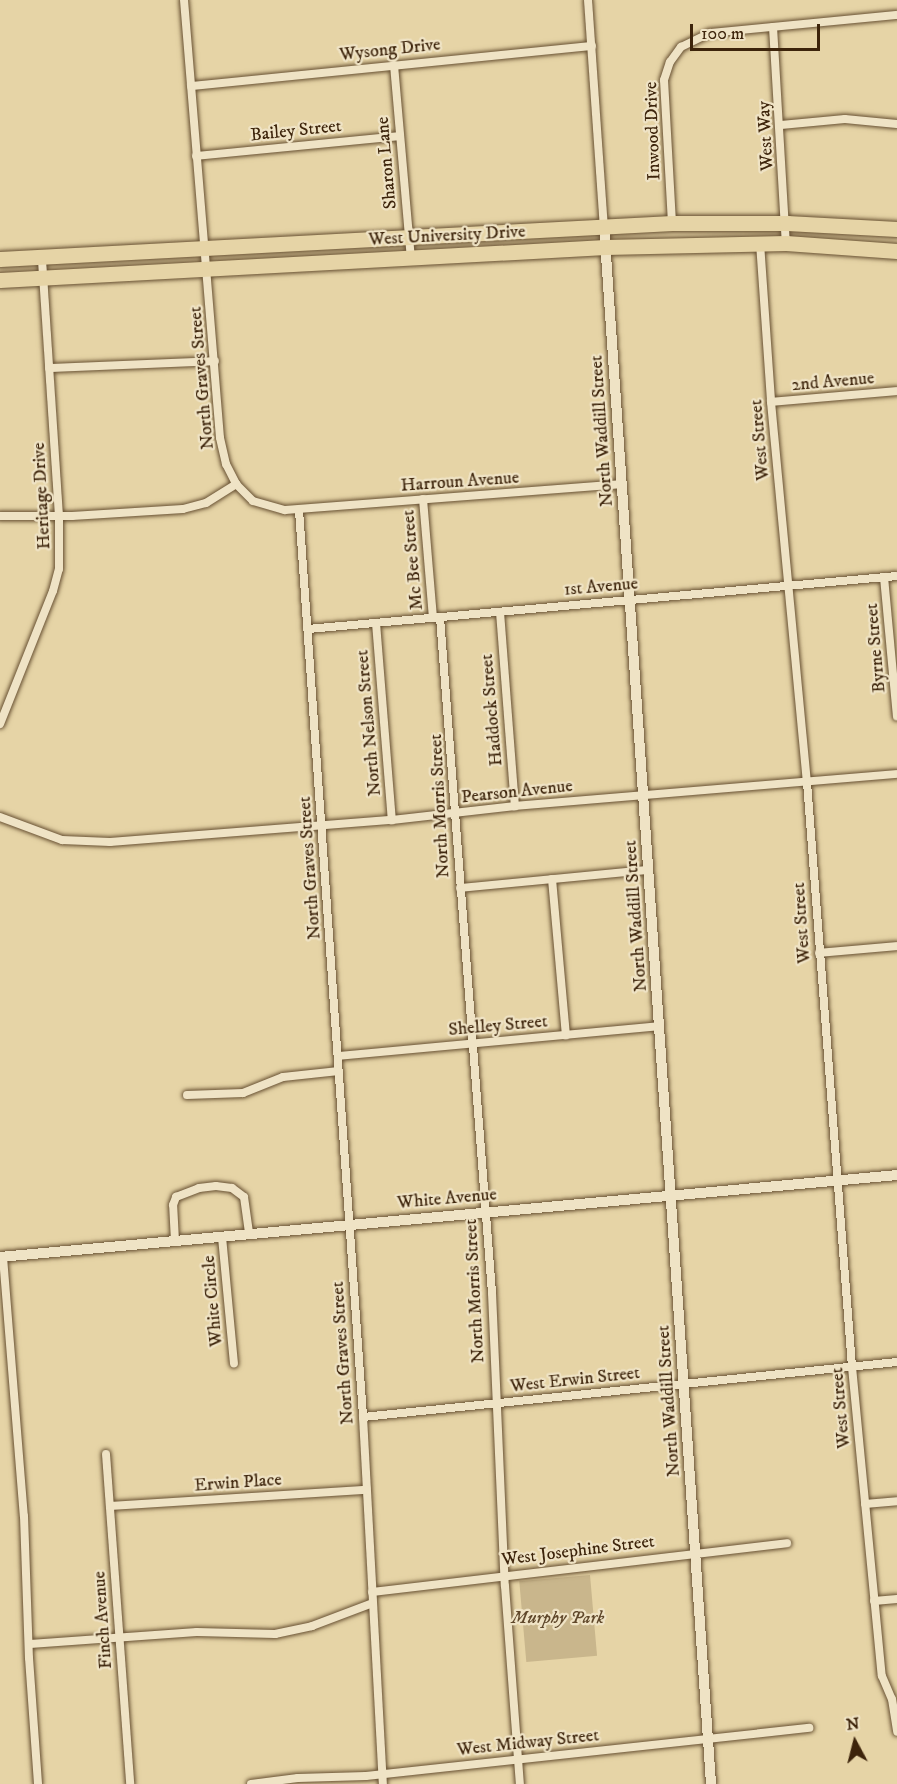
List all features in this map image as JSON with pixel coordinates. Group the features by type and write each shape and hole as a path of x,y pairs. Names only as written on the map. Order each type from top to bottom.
{"highway":[{"name":"West University Drive","path":"0,259 672,223 787,223 897,229"},
{"name":"West University Drive","path":"0,280 604,247 786,243 897,251"}],"street":[{"name":"North Graves Street","path":"184,0 222,448 230,474 236,484 259,504 275,509 299,510 363,1417 383,1784"},
{"name":"North Waddill Street","path":"588,0 711,1784"},
{"name":"Inwood Drive","path":"672,223 664,80 670,62 681,46 698,36 897,15"},
{"name":"West Way","path":"773,27 787,223 786,243"},
{"name":"Wysong Drive","path":"191,86 592,46"},
{"name":"Sharon Lane","path":"394,65 411,258"},
{"path":"781,125 845,118 897,124"},
{"name":"Bailey Street","path":"196,156 399,136"},
{"name":"West Street","path":"760,243 771,402 807,783 852,1367 882,1676 894,1699 897,1732"},
{"name":"Heritage Drive","path":"0,724 53,591 60,558 42,257"},
{"path":"49,368 215,362"},
{"name":"2nd Avenue","path":"771,402 897,391"},
{"path":"0,516 59,516 196,507 236,484"},
{"name":"Harroun Avenue","path":"299,510 623,484"},
{"name":"Mc Bee Street","path":"423,499 436,617"},
{"name":"1st Avenue","path":"308,629 897,576"},
{"name":"Byrne Street","path":"884,577 897,716"},
{"name":"Haddock Street","path":"500,612 515,806"},
{"name":"North Morris Street","path":"436,617 455,814 486,1212 505,1575 520,1784"},
{"name":"North Nelson Street","path":"376,623 392,820"},
{"name":"Pearson Avenue","path":"0,817 51,837 87,843 322,826 515,806 897,774"},
{"path":"460,888 648,870"},
{"path":"552,879 566,1035"},
{"path":"819,953 897,946"},
{"name":"Shelley Street","path":"338,1056 660,1026"},
{"path":"188,1095 243,1093 283,1077 339,1071"},
{"name":"White Avenue","path":"1,1257 897,1176"},
{"path":"175,1241 173,1205 176,1197 199,1188 216,1186 232,1188 244,1197 249,1233"},
{"name":"White Circle","path":"222,1237 234,1363"},
{"path":"1,1257 24,1516 38,1784"},
{"name":"West Erwin Street","path":"363,1417 897,1362"},
{"name":"Finch Avenue","path":"106,1454 130,1784"},
{"name":"Erwin Place","path":"110,1506 367,1490"},
{"path":"865,1504 897,1501"},
{"name":"West Josephine Street","path":"372,1592 787,1543"},
{"path":"874,1601 897,1599"},
{"path":"30,1644 197,1632 275,1634 312,1626 373,1603"},
{"name":"West Midway Street","path":"251,1784 382,1773 809,1728"}],"green space":[{"name":"Murphy Park","path":"590,1575 597,1656 526,1662 519,1581"}]}
